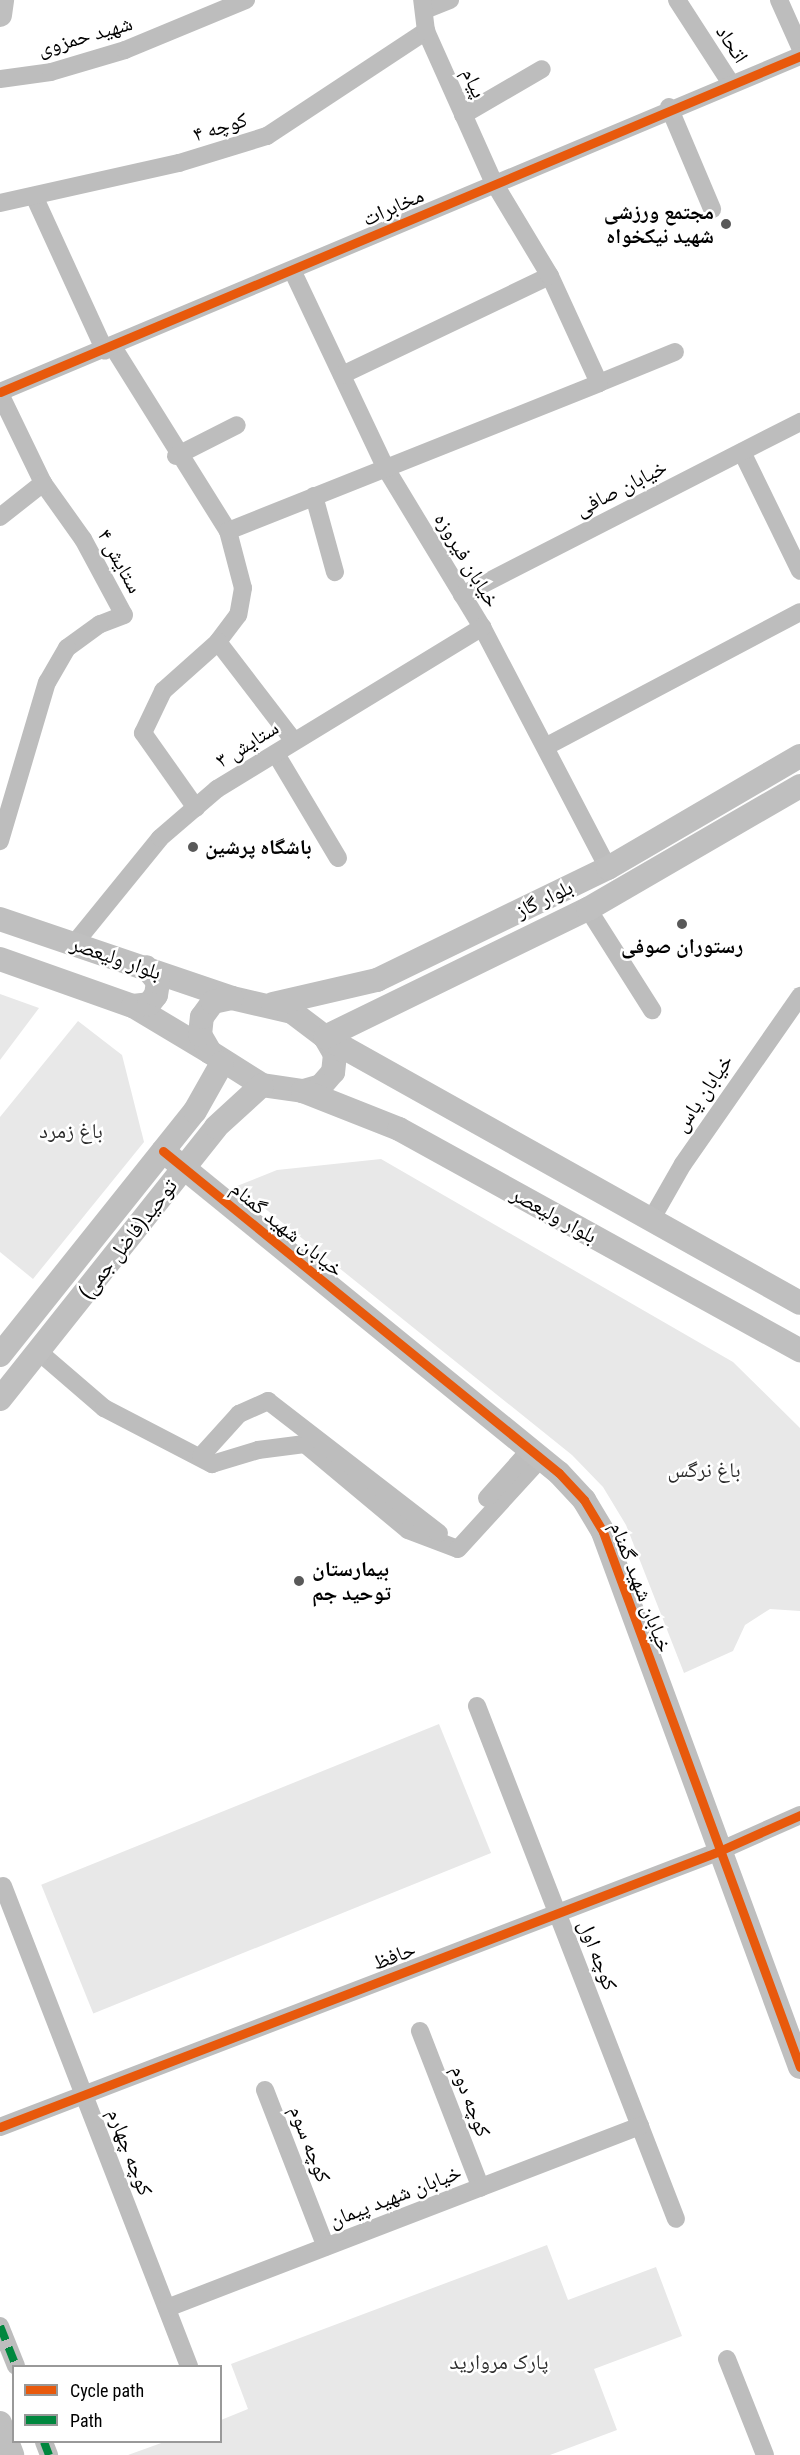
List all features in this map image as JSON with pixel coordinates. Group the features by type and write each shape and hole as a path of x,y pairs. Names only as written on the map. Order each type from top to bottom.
{"street":[{"path":"0,15 2,0"},
{"name":"شهید حمزوی","path":"0,79 51,72 125,50 246,0"},
{"path":"423,5 450,0"},
{"name":"اتحاد","path":"677,0 730,82"},
{"path":"779,0 800,47"},
{"name":"پیام","path":"423,5 426,31 493,181 550,276 599,383"},
{"name":"کوچه ۴","path":"0,203 179,163 267,136 426,31"},
{"name":"مخابرات","path":"0,393 293,272 493,181 730,82 800,56"},
{"path":"464,114 542,69"},
{"path":"669,107 712,208"},
{"path":"34,196 109,349 176,456 228,531 243,588 238,615 218,642 163,691 143,733 196,808"},
{"name":"خیابان فیروزه","path":"293,272 385,467 482,627 547,746 608,868"},
{"path":"342,375 550,276"},
{"path":"228,531 675,352"},
{"path":"0,393 43,483 0,517"},
{"name":"خیابان صافی","path":"462,595 800,423"},
{"path":"176,456 237,425"},
{"path":"742,452 800,571"},
{"name":"ستایش ۴","path":"0,841 47,682 67,648 100,624 124,615 83,539 43,483"},
{"path":"314,495 335,572"},
{"path":"547,746 800,612"},
{"name":"ستایش ۳","path":"74,944 160,838 196,808 294,741 482,627"},
{"path":"218,642 294,741"},
{"path":"276,754 338,858"},
{"name":"بلوار گاز","path":"273,1004 377,980 608,868 800,756"},
{"name":"بلوار گاز","path":"325,1037 588,909 800,786"},
{"path":"588,909 652,1010"},
{"name":"بلوار ولیعصر","path":"0,919 232,998 273,1004 325,1037 800,1303"},
{"name":"بلوار ولیعصر","path":"0,959 133,1006 262,1085 303,1091 399,1129 800,1350"},
{"path":"133,1006 149,1004 156,995 158,982 146,967"},
{"path":"354,986 348,1004 357,1014 371,1013"},
{"name":"خیابان یاس","path":"651,1220 682,1164 800,996"},
{"path":"216,1057 200,1035 202,1017 213,1002 232,998"},
{"path":"303,1091 321,1086 333,1072 335,1054 325,1037"},
{"name":"توحید(فاضل جمی)","path":"0,1355 195,1111 216,1057"},
{"name":"توحید(فاضل جمی)","path":"0,1399 216,1127 262,1085"},
{"name":"خیابان شهید گمنام","path":"163,1151 535,1454 584,1500 603,1532 717,1852 796,2042 800,2067"},
{"path":"39,1352 104,1408 206,1460 305,1444 408,1530 458,1549 535,1454"},
{"path":"206,1460 239,1414 268,1401 429,1531 452,1537 535,1454"},
{"name":"کوچه اول","path":"477,1706 676,2219"},
{"name":"حافظ","path":"0,2127 717,1852 800,1815"},
{"name":"کوچه چهارم","path":"3,1886 188,2365"},
{"name":"کوچه دوم","path":"420,2031 481,2188"},
{"name":"کوچه سوم","path":"265,2090 326,2247"},
{"name":"خیابان شهید پیمان","path":"167,2308 640,2126"},
{"path":"0,2326 15,2365"},
{"path":"727,2359 765,2455"},
{"path":"0,2423 12,2455"}],"green space":[{"path":"0,994 39,1008 0,1060"},
{"name":"باغ زمرد","path":"78,1021 122,1055 144,1142 33,1279 0,1252 0,1117"},
{"name":"باغ نرگس","path":"381,1159 733,1362 800,1428 800,1611 770,1609 745,1625 733,1651 684,1673 626,1525 603,1487 572,1455 237,1186 277,1170"},
{"path":"439,1724 491,1853 93,2014 41,1885"},
{"name":"پارک مروارید","path":"547,2245 568,2300 656,2267 682,2336 594,2369 617,2430 550,2455 128,2455 161,2443 222,2443 222,2420 248,2409 231,2364"}],"marked path":[{"path":"0,2326 16,2365"},
{"path":"44,2443 49,2455"}],"cycle path":[{"path":"0,392 800,56"},
{"path":"163,1151 559,1473 584,1500 603,1532 800,2067"},
{"path":"0,2127 717,1852 800,1815"}],"place":[{"name":"مجتمع ورزشی شهید نیکخواه","path":"726,224"},
{"name":"باشگاه پرشین","path":"193,847"},
{"name":"رستوران صوفی","path":"682,924"},
{"name":"بیمارستان توحید جم","path":"299,1581"}]}
